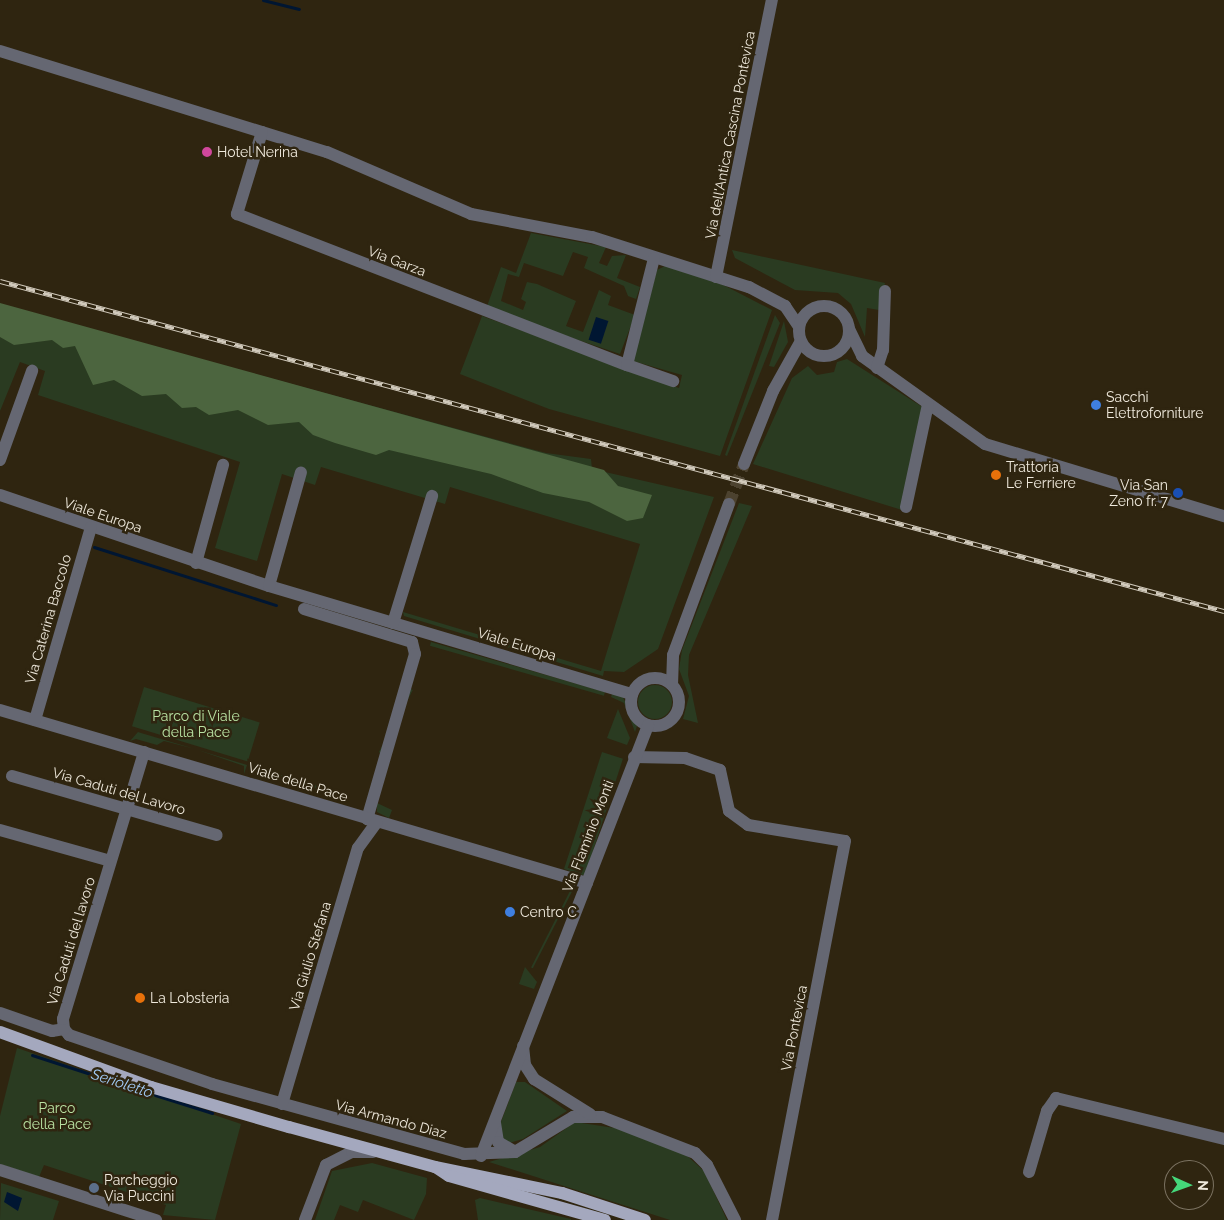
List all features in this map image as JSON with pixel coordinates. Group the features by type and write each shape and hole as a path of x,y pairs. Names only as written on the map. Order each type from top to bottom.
{"main road":[{"path":"0,1032 151,1087 435,1167 562,1193 646,1220"},
{"path":"435,1167 449,1176 605,1220"}],"street":[{"name":"Via dell'Antica Cascina Pontevica","path":"716,276 772,0"},
{"path":"0,51 327,152 463,212 592,237 749,287 785,306 837,309 862,356 928,404 997,449 1224,516"},
{"name":"Via Garza","path":"262,132 236,214 673,381"},
{"path":"627,365 654,258"},
{"path":"878,368 883,350 885,291"},
{"path":"744,464 773,391 789,366 800,341 798,328 785,306"},
{"path":"798,328 814,307"},
{"path":"836,353 846,343 849,329"},
{"path":"800,341 816,355"},
{"path":"789,366 816,355 836,353 862,356"},
{"path":"0,460 32,371"},
{"path":"906,507 928,404"},
{"path":"196,563 224,465"},
{"path":"269,586 301,472"},
{"name":"Viale Europa","path":"0,495 196,563 269,586 632,694"},
{"path":"393,623 432,496"},
{"path":"655,678 673,655 729,504"},
{"name":"Via Caterina Baccolo","path":"35,720 91,527"},
{"name":"Via Giulio Stefana","path":"282,1104 358,848 372,821 415,654 412,642 304,609"},
{"path":"672,685 655,678 643,680 632,694 633,713 648,725 668,722 677,711 678,697 672,685 673,655"},
{"name":"Viale della Pace","path":"0,710 587,883"},
{"name":"Via Flaminio Monti","path":"481,1156 509,1079 648,725"},
{"name":"Via Caduti del lavoro","path":"64,1029 63,1019 144,752"},
{"name":"Via Pontevica","path":"634,757 685,758 720,770 729,811 748,825 845,841 772,1220"},
{"name":"Via Caduti del Lavoro","path":"12,776 217,835"},
{"name":"Via Caduti del lavoro","path":"0,830 110,862"},
{"name":"Via Armando Diaz","path":"0,1013 52,1031 64,1029 149,1064 282,1104 481,1156 516,1152 537,1143 568,1120 592,1115"},
{"path":"524,1041 529,1072"},
{"path":"509,1079 516,1072 529,1072 571,1106 691,1150 707,1165 735,1220"},
{"path":"1029,1172 1047,1111 1056,1098 1224,1139"},
{"path":"568,1120 571,1106"},
{"path":"495,1118 498,1142 516,1152"},
{"path":"305,1220 326,1164 352,1152 382,1152"},
{"path":"0,1170 156,1220"}],"green space":[{"path":"531,233 606,247 599,263 607,266 612,256 626,255 617,278 640,287 636,299 628,296 624,286 584,268 588,257 573,252 563,276 524,263 519,277 508,274 501,301 523,310 526,302 521,299 527,282 537,284 576,301 566,326 583,332 599,290 611,296 608,305 635,315 620,354 486,309 501,267 516,273"},
{"path":"732,250 885,283 879,310 867,308 865,337 851,304 838,293 795,290 735,258"},
{"path":"665,266 708,277 772,310 720,456 549,409 460,374 482,316 679,388 682,375 633,361 657,270"},
{"path":"0,303 604,470 618,486 652,495 643,518 627,521 589,502 543,493 491,474 389,450 376,455 335,443 313,435 299,422 268,425 238,410 209,415 196,407 182,408 166,394 142,396 114,380 93,385 75,346 63,348 52,340 14,345 0,337"},
{"path":"0,305 546,453 591,459 592,469 714,497 658,649 624,672 604,671 603,676 404,616 403,612 601,671 640,544 450,487 445,504 321,467 315,485 282,474 257,561 215,548 240,462 38,395 45,371 20,362 0,411"},
{"path":"775,315 780,323 727,456 725,455"},
{"path":"784,321 788,342 774,367 769,366"},
{"path":"847,359 924,408 902,510 753,464 792,378 808,366 817,375 834,372 837,362"},
{"path":"739,503 752,506 689,655 688,675 698,723 683,719 689,696 679,669 682,650"},
{"path":"431,642 605,692 604,696 430,646"},
{"path":"655,685 667,690 672,702 667,714 655,719 643,714 638,702 643,690"},
{"name":"Parco di Viale della Pace","path":"144,687 260,722 248,762 132,726"},
{"path":"411,689 413,690 381,753 379,752"},
{"path":"613,691 622,695 637,726 635,732 624,703 611,697"},
{"path":"618,709 630,738 627,745 607,738"},
{"path":"138,732 195,749 164,741 157,745 136,739 130,741"},
{"path":"198,750 247,765 244,774 244,766"},
{"path":"602,752 623,759 585,876 564,869"},
{"path":"251,766 302,781 302,786 298,791 300,783"},
{"path":"311,784 347,795 347,798 311,787 309,794"},
{"path":"377,803 392,810 389,818 377,812"},
{"path":"571,889 573,890 533,968 531,967"},
{"path":"525,967 537,982 534,989 519,984"},
{"name":"Parco della Pace","path":"17,1048 241,1124 215,1220 163,1215 166,1205 44,1165 39,1177 0,1164 0,1116"},
{"path":"516,1082 525,1082 567,1111 523,1139 505,1144 499,1127"},
{"path":"575,1122 621,1129 684,1153 704,1171 727,1220 670,1220 489,1162 540,1147"},
{"path":"372,1163 427,1178 426,1194 414,1220 363,1200 358,1212 340,1205 334,1220 315,1220 332,1171"},
{"path":"1,1183 59,1201 53,1220 0,1220"},
{"path":"480,1198 571,1220 478,1220 475,1200"}],"water":[{"path":"596,317 608,321 601,344 589,340"},
{"path":"7,1192 22,1198 18,1211 4,1202"}],"waterway":[{"path":"263,0 299,9"},
{"path":"94,547 276,605"},
{"name":"Serioletto","path":"32,1055 140,1090"},
{"name":"Serioletto","path":"155,1095 212,1113"}],"tunnel":[{"path":"729,504 744,464"}],"railway":[{"path":"0,281 1224,611"}],"place":[{"name":"Hotel Nerina","path":"207,152"},
{"name":"Sacchi Elettroforniture","path":"1096,405"},
{"name":"Trattoria Le Ferriere","path":"996,475"},
{"name":"Via San Zeno fr. 7","path":"1178,493"},
{"name":"Centro C","path":"510,912"},
{"name":"La Lobsteria","path":"140,998"},
{"name":"Parcheggio Via Puccini","path":"94,1188"}]}
